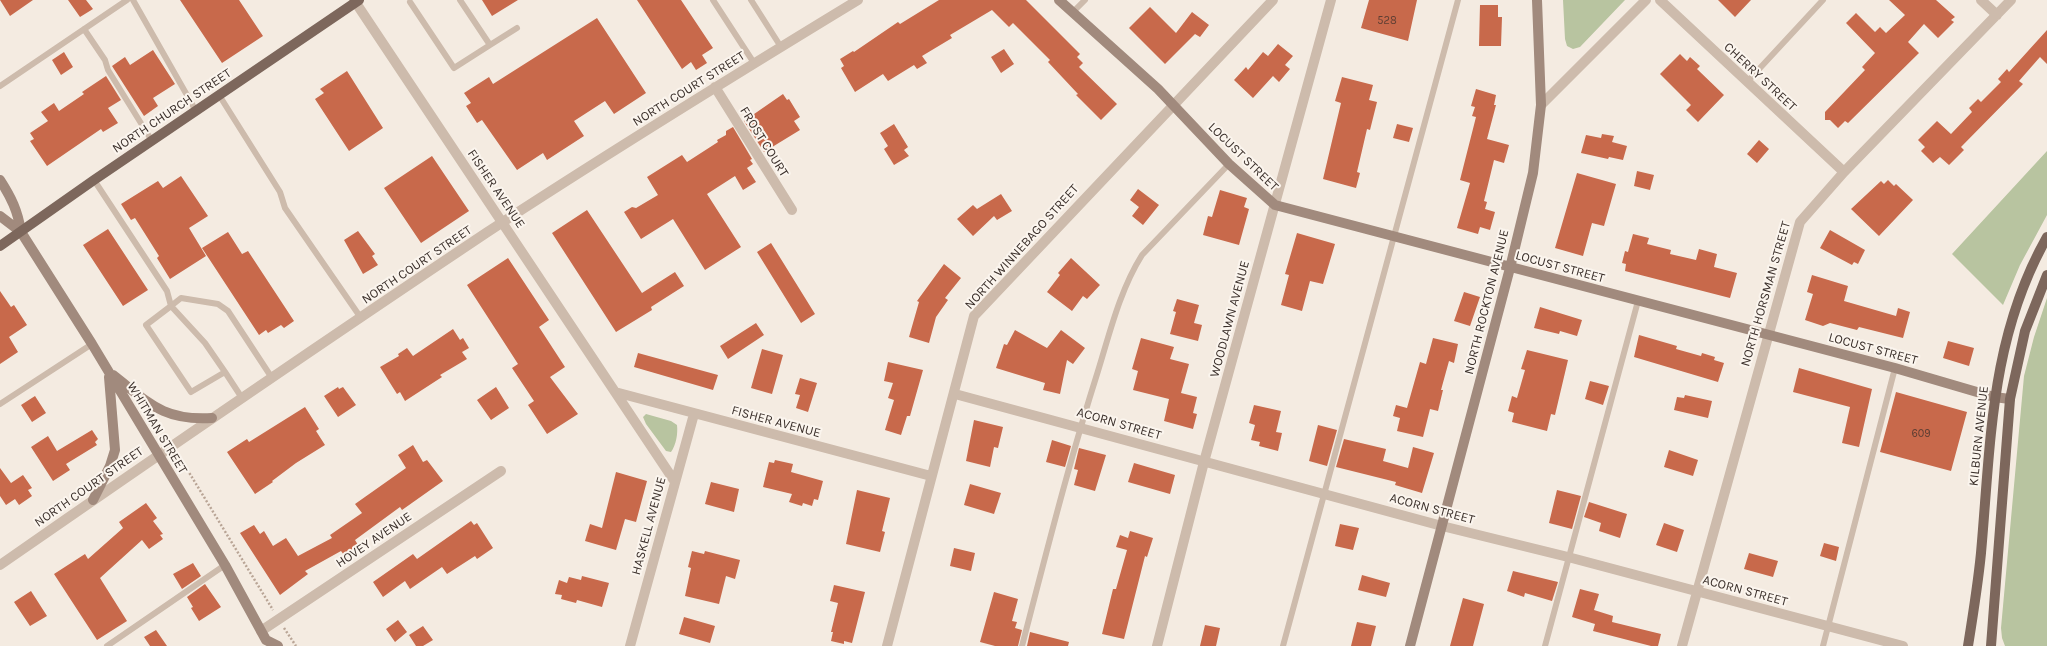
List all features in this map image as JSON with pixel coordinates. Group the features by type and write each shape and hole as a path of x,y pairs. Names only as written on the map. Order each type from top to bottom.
{"main road":[{"name":"LOCUST STREET","path":"1059,0 1158,89 1230,164 1275,205 1394,238 1895,368 1994,397 2010,399"},
{"name":"NORTH ROCKTON AVENUE","path":"1410,646 1510,268 1533,173 1542,105 1537,0"},
{"name":"NORTH CHURCH STREET","path":"0,246 356,1"},
{"name":"WHITMAN STREET","path":"0,180 13,200 18,214 21,232"},
{"name":"WHITMAN STREET","path":"0,216 21,232 92,344 157,455 225,565 263,639"},
{"name":"KILBURN AVENUE","path":"1968,646 1981,555 1994,397 2002,354 2014,311 2035,258 2047,236"},
{"path":"1991,646 2010,399 2025,331 2047,275"},
{"path":"109,372 151,405 166,413 191,420 212,418"},
{"path":"93,500 104,481 115,450 109,372"},
{"path":"263,639 278,646"}],"street":[{"name":"NORTH COURT STREET","path":"0,565 157,455 503,222 715,88 858,0"},
{"name":"NORTH WINNEBAGO STREET","path":"887,646 931,476 955,394 974,316 1273,0"},
{"name":"WOODLAWN AVENUE","path":"1157,646 1204,462 1331,0"},
{"path":"1542,105 1646,0"},
{"name":"CHERRY STREET","path":"1660,0 1844,172"},
{"path":"1981,0 1997,15"},
{"name":"NORTH HORSMAN STREET","path":"1682,646 1767,335 1800,222 1844,172 2011,0"},
{"name":"FISHER AVENUE","path":"356,1 675,482"},
{"name":"FROST COURT","path":"715,88 792,210"},
{"name":"FISHER AVENUE","path":"615,392 931,476"},
{"name":"ACORN STREET","path":"955,394 1204,462 1326,493 1442,526 1568,557 1903,646"},
{"name":"HASKELL AVENUE","path":"630,646 694,414"},
{"name":"HOVEY AVENUE","path":"263,639 279,619 501,472"}],"lane":[{"path":"0,86 127,0"},
{"path":"132,0 196,111"},
{"path":"460,0 490,45"},
{"path":"713,0 754,64"},
{"path":"751,0 782,47"},
{"path":"1072,13 1085,0"},
{"path":"1283,646 1326,493 1439,66 1458,0"},
{"path":"1747,82 1823,0"},
{"path":"410,2 454,68 517,28"},
{"path":"84,29 105,60 108,70 152,141"},
{"path":"220,95 280,192 285,208 361,318"},
{"path":"1022,646 1080,427 1120,302 1133,269 1142,255 1230,164"},
{"path":"94,180 167,291 172,306 201,338 242,398"},
{"path":"225,372 191,392 146,325 181,298 218,304 228,311 272,378"},
{"path":"1545,646 1638,301"},
{"path":"0,404 92,344"},
{"path":"1823,646 1895,368"},
{"path":"107,646 225,565"}],"path":[{"path":"172,445 296,646"}],"green space":[{"path":"1563,0 1625,0 1580,47 1573,49 1567,46 1565,39"},
{"path":"2047,151 2047,215 2020,265 2003,305 1952,254"},
{"path":"2047,298 2047,646 2005,646 2001,628 2024,376 2034,337"},
{"path":"646,414 671,421 677,425 676,439 671,452 666,451 646,424 643,417"}],"building":[{"path":"0,0 33,0 10,16"},
{"path":"68,0 86,0 93,9 80,17"},
{"path":"180,0 239,0 263,36 222,63"},
{"path":"482,0 518,0 492,16"},
{"path":"637,0 681,0 713,48 702,55 707,63 696,70 691,62 682,69"},
{"path":"939,0 1026,0 1080,54 1077,57 1083,63 1079,67 1117,104 1101,120 1076,95 1078,94 1048,62 1050,60 1013,23 1009,27 992,10 950,35 952,38 922,56 927,63 917,69 914,65 888,81 883,74 855,92 841,68 844,66 840,59 853,51 854,52 898,22 900,24"},
{"path":"1369,0 1417,0 1408,41 1361,28"},
{"path":"1718,0 1751,0 1735,17"},
{"path":"1889,0 1936,0 1955,17 1951,20 1954,22 1938,38 1924,24 1908,42 1919,53 1848,123 1845,121 1838,128 1830,120 1825,120 1825,112 1865,70 1862,67 1875,53 1846,23 1856,13 1875,32 1880,27 1886,33 1905,15"},
{"path":"1480,5 1498,5 1498,17 1502,17 1501,46 1479,46"},
{"path":"1150,7 1176,33 1192,12 1209,25 1200,37 1195,34 1165,64 1129,28"},
{"path":"597,18 646,93 614,114 605,101 574,121 584,136 547,160 543,153 517,170 482,120 477,123 466,106 471,103 464,93 489,77 493,84"},
{"path":"2047,30 2047,64 2040,57 2019,81 2023,84 1961,147 1964,150 1949,165 1940,157 1933,163 1921,151 1925,147 1918,140 1937,121 1951,134 1972,112 1969,108 1978,99 1981,102 2001,82 1998,79 2007,69 2009,72"},
{"path":"1278,44 1293,56 1285,65 1290,69 1279,82 1273,76 1253,98 1234,80 1246,67 1248,70 1263,52 1268,56"},
{"path":"1004,49 1014,64 1001,73 991,57"},
{"path":"153,50 175,84 153,98 158,106 144,116 112,66 125,57 130,65"},
{"path":"64,52 73,67 61,75 52,60"},
{"path":"1680,54 1687,61 1690,57 1700,66 1697,69 1724,95 1698,122 1686,110 1691,105 1660,74"},
{"path":"347,71 383,128 349,151 315,99 324,93 320,89"},
{"path":"106,76 121,100 108,108 118,123 103,132 101,129 47,166 30,141 34,139 30,133 48,121 41,112 54,103 59,111 84,94 82,92"},
{"path":"1342,77 1373,85 1369,100 1377,102 1370,130 1367,129 1357,172 1360,173 1356,188 1323,179 1341,103 1335,101"},
{"path":"1476,89 1496,95 1494,105 1496,105 1487,139 1509,145 1504,163 1494,160 1484,201 1487,202 1485,209 1495,212 1490,230 1480,227 1478,234 1457,228 1470,183 1460,180 1476,117 1472,116 1475,107 1471,106"},
{"path":"783,94 787,100 789,99 800,117 794,121 800,130 764,152 744,121"},
{"path":"894,124 908,147 904,150 909,156 894,165 884,149 888,146 880,133"},
{"path":"1397,124 1413,128 1409,142 1393,138"},
{"path":"733,127 752,159 750,160 753,164 747,168 756,182 743,190 735,176 707,194 741,247 705,270 673,219 641,239 624,212 632,207 636,208 658,195 647,177 682,155 687,162 718,142 717,140 726,135 726,131"},
{"path":"1602,134 1614,136 1612,142 1627,146 1623,160 1609,157 1608,159 1581,153 1586,135 1601,138"},
{"path":"1759,140 1769,149 1757,163 1747,154"},
{"path":"432,156 469,211 421,243 384,188"},
{"path":"1637,171 1654,175 1650,190 1634,186"},
{"path":"1577,173 1616,184 1604,226 1592,223 1583,256 1555,248"},
{"path":"181,176 208,216 189,228 206,256 170,279 157,258 159,256 135,218 131,220 121,204 158,181 163,188"},
{"path":"1888,180 1894,186 1896,184 1913,200 1879,236 1851,209 1881,181 1884,184"},
{"path":"1138,189 1159,205 1143,225 1132,216 1139,207 1130,200"},
{"path":"1220,190 1247,198 1244,207 1249,209 1239,245 1203,235 1208,216 1212,217"},
{"path":"1001,194 1012,211 997,220 994,216 973,236 957,219 973,205 977,209"},
{"path":"587,210 642,293 675,272 684,286 651,307 652,310 616,332 552,233"},
{"path":"108,229 148,290 123,306 83,245"},
{"path":"1830,230 1865,250 1858,264 1854,262 1852,265 1820,248"},
{"path":"358,231 375,254 372,256 378,265 363,274 344,240"},
{"path":"228,232 242,254 248,251 294,321 284,328 281,325 268,333 266,330 259,335 202,248"},
{"path":"1297,233 1335,244 1323,284 1310,281 1302,311 1281,305 1289,275 1285,274"},
{"path":"1633,234 1649,238 1647,244 1671,250 1670,254 1696,260 1699,249 1717,254 1714,267 1737,273 1730,298 1625,271 1626,264 1622,263 1625,251 1628,252"},
{"path":"771,243 815,314 801,323 757,252"},
{"path":"508,258 549,320 539,327 565,367 550,377 578,414 547,434 528,405 534,401 512,368 518,364 467,285"},
{"path":"1071,258 1100,285 1087,299 1083,296 1072,311 1047,292 1060,275 1058,273"},
{"path":"944,264 961,278 945,298 948,300 936,317 929,343 909,337 919,302 917,301"},
{"path":"1812,275 1848,286 1844,301 1896,316 1898,308 1910,312 1903,338 1859,327 1857,330 1830,323 1823,326 1805,320 1813,294 1807,292"},
{"path":"0,291 11,307 14,305 27,325 9,337 18,352 0,364"},
{"path":"1464,292 1480,297 1470,326 1454,321"},
{"path":"1177,299 1199,305 1194,323 1202,325 1198,341 1170,334 1176,312 1173,311"},
{"path":"1540,307 1582,320 1577,336 1560,331 1559,334 1534,328"},
{"path":"756,323 764,335 728,359 720,346"},
{"path":"453,329 460,340 463,338 469,348 462,352 467,359 440,375 442,377 405,401 400,392 397,394 380,367 399,356 398,354 407,348 413,356"},
{"path":"1015,330 1047,348 1061,330 1085,348 1073,364 1067,360 1060,394 1043,390 1045,383 996,368 1004,344 1007,345"},
{"path":"1639,335 1677,346 1676,349 1701,356 1702,353 1715,357 1714,360 1724,363 1718,382 1634,357"},
{"path":"1141,338 1174,347 1170,359 1189,364 1181,393 1197,397 1193,413 1197,414 1193,429 1164,421 1169,399 1133,390 1138,371 1132,369"},
{"path":"1433,338 1458,344 1454,363 1449,361 1441,390 1443,390 1438,411 1430,409 1423,437 1397,431 1400,418 1393,416 1396,405 1407,408 1420,362 1426,364"},
{"path":"1948,341 1974,348 1969,366 1943,358"},
{"path":"762,349 783,355 772,394 751,388"},
{"path":"1527,350 1568,360 1555,415 1551,414 1547,431 1512,422 1514,413 1508,411 1512,396 1517,398 1525,370 1521,369"},
{"path":"638,353 718,375 713,390 634,367"},
{"path":"888,362 923,370 910,416 907,416 901,435 885,430 894,400 888,398 893,383 884,381"},
{"path":"1799,368 1872,389 1859,447 1842,443 1850,407 1793,392"},
{"path":"800,378 817,383 808,412 796,408 800,395 795,394"},
{"path":"1590,381 1609,386 1603,405 1585,399"},
{"path":"338,387 339,389 343,387 356,405 338,417 324,396"},
{"path":"496,387 509,408 491,420 477,400"},
{"path":"1896,392 1967,412 1951,471 1880,452"},
{"path":"1685,395 1712,401 1708,418 1674,410 1677,397 1684,398"},
{"path":"35,396 46,413 32,422 21,405"},
{"path":"1254,405 1281,411 1276,432 1282,433 1278,451 1259,446 1260,442 1251,440 1255,425 1249,423"},
{"path":"305,407 319,429 316,431 325,445 296,463 272,481 273,482 255,494 227,452 247,439 249,442"},
{"path":"974,420 1003,427 998,448 994,447 990,467 966,461"},
{"path":"1318,425 1337,430 1327,466 1309,461"},
{"path":"92,430 98,439 95,442 97,445 66,464 70,470 53,481 31,447 48,436 57,451"},
{"path":"1344,439 1386,449 1383,461 1408,468 1413,447 1434,453 1422,493 1395,485 1396,482 1336,467"},
{"path":"1052,440 1071,446 1065,467 1046,462"},
{"path":"413,445 423,462 427,460 443,481 402,510 400,507 355,540 358,545 344,555 341,551 305,571 308,574 280,595 240,533 254,525 260,534 264,531 273,546 286,538 298,556 332,538 330,535 362,513 355,504 406,468 398,455"},
{"path":"1079,448 1106,455 1095,491 1074,485 1078,470 1074,469"},
{"path":"1669,450 1698,460 1693,476 1664,467"},
{"path":"775,460 793,464 791,472 823,481 818,500 814,499 812,506 803,503 802,506 789,502 792,494 763,487 769,462 774,463"},
{"path":"1134,463 1175,475 1170,494 1128,482"},
{"path":"0,468 11,483 23,475 32,488 28,490 32,496 19,505 15,499 6,505 0,496"},
{"path":"616,472 647,481 636,522 625,519 616,550 585,541 590,524 602,528"},
{"path":"711,482 739,489 734,512 705,504"},
{"path":"970,484 1001,493 994,514 964,505"},
{"path":"857,490 890,498 882,531 885,532 880,552 846,544"},
{"path":"1557,490 1581,496 1572,529 1549,523"},
{"path":"1589,502 1627,514 1620,538 1599,531 1601,523 1584,517"},
{"path":"146,503 157,518 153,521 163,534 160,535 163,539 149,549 142,540 100,578 127,621 97,640 54,574 85,554 88,559 123,528 119,522"},
{"path":"471,521 474,525 477,523 493,548 477,559 475,556 447,574 442,567 410,589 405,581 383,597 373,582 413,554 417,559"},
{"path":"1664,523 1684,530 1677,552 1656,545"},
{"path":"1340,524 1359,528 1353,550 1335,546"},
{"path":"1130,531 1153,538 1147,557 1145,556 1124,639 1102,634 1113,589 1116,589 1127,550 1116,547 1120,535 1128,538"},
{"path":"1824,543 1839,547 1836,561 1820,556"},
{"path":"954,548 975,553 971,571 950,566"},
{"path":"692,551 704,554 705,551 740,560 735,579 726,576 719,604 685,596 691,568 688,567"},
{"path":"1749,553 1778,561 1773,577 1744,569"},
{"path":"193,563 201,576 182,589 173,574"},
{"path":"1513,571 1558,582 1552,601 1525,593 1524,597 1507,591"},
{"path":"1362,575 1390,583 1386,597 1358,590"},
{"path":"582,576 609,583 602,607 577,600 576,603 561,599 562,595 555,594 559,580 567,583 569,577 581,580"},
{"path":"205,584 221,607 199,621 191,608 193,607 187,597"},
{"path":"834,585 865,592 852,643 844,641 844,644 831,641 833,632 831,632 838,603 830,601"},
{"path":"1580,589 1599,594 1594,610 1613,616 1612,622 1661,634 1658,646 1651,646 1593,631 1595,624 1572,617"},
{"path":"31,591 47,616 30,626 14,602"},
{"path":"994,592 1018,599 1012,621 1017,622 1015,628 1022,630 1018,646 995,646 980,642"},
{"path":"1463,598 1484,604 1473,646 1450,646"},
{"path":"684,617 715,626 710,643 679,634"},
{"path":"398,620 407,632 395,642 386,629"},
{"path":"1357,622 1376,626 1371,646 1351,646"},
{"path":"1205,625 1220,628 1216,646 1200,646"},
{"path":"423,626 433,640 423,646 416,646 409,635"},
{"path":"156,630 167,646 150,646 144,637"},
{"path":"1030,632 1069,642 1068,646 1027,646"}]}
